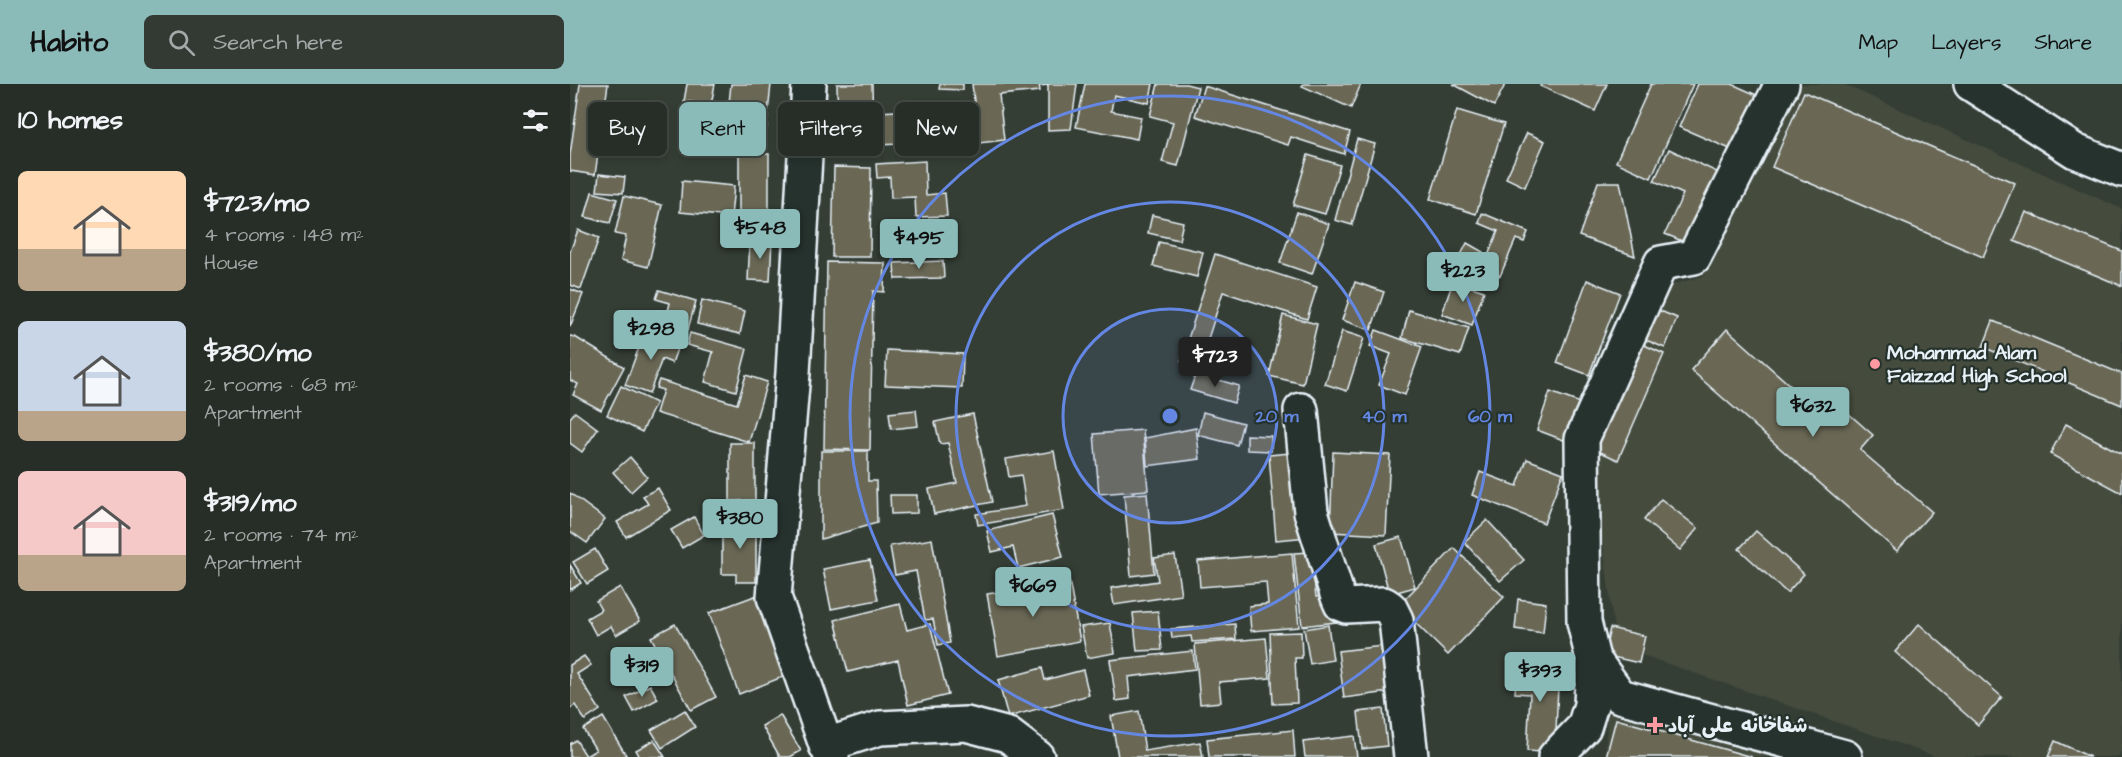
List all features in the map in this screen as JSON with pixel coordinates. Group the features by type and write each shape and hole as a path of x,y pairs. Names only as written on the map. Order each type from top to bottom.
{"street":[{"path":"809,84 793,373 774,597 829,751 880,728 966,724 1008,735 1037,757"},
{"path":"1555,757 1584,727 1592,705 1593,659 1584,622 1582,439 1661,263 1694,257 1782,84"},
{"path":"1971,84 2075,151 2122,170"},
{"path":"1301,410 1311,512 1341,604 1346,606 1384,604 1390,608 1396,620 1410,757"},
{"path":"1593,659 1620,696 1845,757"}],"shaded area":[{"name":"Mohammad Alam Faizzad High School","path":"1796,84 1843,84 2122,209 2122,749 2119,757 1937,757 1616,646 1590,441 1665,287 1703,276"},
{"name":"شفاخانه علی آباد","path":"1609,694 1796,757 1605,757"}],"building":[{"path":"580,84 608,84 605,102 588,102 588,156 598,156 595,175 570,171 570,155"},
{"path":"687,84 715,84 712,102 684,101"},
{"path":"731,84 771,84 766,133 766,102 729,102"},
{"path":"837,84 872,84 872,102 837,102"},
{"path":"940,84 963,84 963,90 939,89"},
{"path":"972,84 1039,84 1040,91 999,95 1004,140 979,143 979,102 974,102"},
{"path":"1040,84 1077,84 1071,129 1048,130 1048,85 1040,86"},
{"path":"1085,84 1153,84 1149,103 1114,95 1111,111 1141,117 1137,139 1076,127"},
{"path":"1158,84 1186,84 1198,87 1178,166 1162,162 1173,122 1150,116"},
{"path":"1303,84 1361,84 1351,108 1302,86"},
{"path":"1453,84 1504,84 1505,85 1494,106"},
{"path":"1541,84 1607,84 1595,111 1540,86"},
{"path":"1651,84 1693,84 1651,178 1616,162"},
{"path":"1698,84 1732,84 1761,97 1737,152 1679,127"},
{"path":"1204,86 1350,132 1344,154 1291,137 1288,145 1195,116"},
{"path":"1804,92 2015,183 1983,257 1772,167"},
{"path":"1457,110 1504,124 1476,214 1430,199"},
{"path":"895,111 895,144 883,145 883,112"},
{"path":"1527,133 1545,141 1525,187 1506,178"},
{"path":"1357,139 1375,144 1352,225 1335,220"},
{"path":"1669,149 1723,175 1692,245 1665,234 1683,194 1654,181"},
{"path":"769,154 769,218 739,218 739,156"},
{"path":"1308,155 1340,165 1325,214 1293,205"},
{"path":"925,161 926,195 945,193 947,216 916,217 915,197 891,198 890,177 877,178 876,164"},
{"path":"834,167 871,168 870,257 832,257"},
{"path":"599,174 625,177 623,193 597,191"},
{"path":"682,181 734,186 731,217 680,212"},
{"path":"1598,182 1620,182 1635,256 1579,236"},
{"path":"592,192 617,199 610,223 585,217"},
{"path":"624,196 662,205 648,267 621,260 626,236 615,234"},
{"path":"1297,212 1329,224 1312,274 1280,263"},
{"path":"2026,212 2122,251 2122,286 2014,241"},
{"path":"1482,213 1528,232 1524,242 1516,239 1500,276 1483,268 1498,231 1479,223"},
{"path":"1152,215 1183,222 1179,240 1148,233"},
{"path":"578,230 599,238 581,289 570,285 570,252"},
{"path":"887,237 940,239 939,256 899,254 899,245 887,244"},
{"path":"750,238 772,239 770,281 748,280"},
{"path":"1159,242 1203,252 1197,277 1153,266"},
{"path":"1467,243 1483,252 1471,279 1453,271"},
{"path":"1215,254 1317,287 1307,319 1223,292 1199,367 1181,361"},
{"path":"943,261 944,278 895,279 894,263"},
{"path":"827,262 885,263 884,292 873,291 870,450 824,449"},
{"path":"1587,280 1620,293 1589,375 1557,363"},
{"path":"1453,281 1484,291 1472,325 1442,314"},
{"path":"1355,282 1384,292 1371,330 1342,320"},
{"path":"570,289 583,294 570,327"},
{"path":"659,290 696,301 688,329 665,323 670,303 656,299"},
{"path":"702,300 745,311 740,334 697,324"},
{"path":"1409,310 1469,328 1460,355 1402,338"},
{"path":"1658,310 1677,318 1665,348 1646,340"},
{"path":"1283,315 1317,324 1303,384 1269,376"},
{"path":"1993,321 2122,374 2122,405 1983,347"},
{"path":"1727,329 1812,405 1824,392 1873,435 1860,450 1932,512 1897,551 1691,370"},
{"path":"1376,330 1422,347 1405,395 1379,385 1391,354 1370,346"},
{"path":"1342,331 1364,338 1347,391 1325,384"},
{"path":"670,333 681,338 672,363 662,359 649,394 625,385 644,334 666,342"},
{"path":"690,333 747,349 736,391 705,382 713,352 687,345"},
{"path":"570,336 624,367 601,410 573,395 578,384 570,380"},
{"path":"1640,343 1664,354 1618,460 1594,449"},
{"path":"887,350 963,354 962,388 885,385"},
{"path":"1196,373 1239,386 1234,403 1190,390"},
{"path":"746,375 767,382 749,442 656,413 663,390 656,388 659,380 737,404"},
{"path":"621,386 656,403 642,432 607,415"},
{"path":"1550,392 1580,403 1566,441 1537,430"},
{"path":"916,410 918,426 891,429 889,413"},
{"path":"575,412 598,429 582,452 570,443 570,418"},
{"path":"1203,412 1243,423 1237,445 1198,435"},
{"path":"973,414 992,502 934,514 929,489 957,483 948,443 940,444 935,422"},
{"path":"2066,424 2122,454 2122,493 2050,454"},
{"path":"1196,428 1200,459 1147,466 1145,438"},
{"path":"1143,430 1148,490 1099,494 1094,434"},
{"path":"1247,435 1271,436 1271,451 1247,450"},
{"path":"730,443 755,443 755,500 730,501"},
{"path":"821,451 868,451 868,481 876,481 877,523 821,539"},
{"path":"1054,451 1064,510 978,525 976,514 1026,506 1021,475 1009,477 1006,459"},
{"path":"1301,452 1308,537 1276,540 1269,455"},
{"path":"1333,452 1390,455 1386,535 1330,532"},
{"path":"630,457 647,477 631,492 613,472"},
{"path":"1527,459 1563,473 1544,523 1472,495 1480,472 1517,486"},
{"path":"658,488 671,510 626,537 617,522 648,504 643,496"},
{"path":"570,493 605,519 587,543 570,531"},
{"path":"1147,493 1154,573 1131,576 1124,495"},
{"path":"890,495 917,495 917,513 891,514"},
{"path":"1661,499 1698,528 1680,550 1644,520"},
{"path":"1052,515 1063,557 1018,568 1013,547 992,552 987,531"},
{"path":"694,517 704,535 682,548 671,530"},
{"path":"1487,520 1524,560 1500,581 1464,542"},
{"path":"756,521 756,582 736,582 736,574 722,574 722,522"},
{"path":"1756,531 1804,574 1787,593 1739,549"},
{"path":"1401,537 1415,587 1397,592 1400,602 1392,604 1376,544"},
{"path":"932,539 950,643 938,645 933,619 925,620 916,571 895,575 890,546"},
{"path":"1454,548 1504,597 1448,655 1398,606"},
{"path":"595,549 608,571 587,584 573,562"},
{"path":"1311,552 1316,597 1333,595 1336,622 1302,626 1294,553"},
{"path":"1292,553 1299,627 1251,631 1249,606 1268,604 1266,582 1200,587 1198,561"},
{"path":"1175,555 1181,595 1114,605 1111,588 1158,581 1154,558"},
{"path":"870,560 878,600 831,609 823,569"},
{"path":"570,565 581,583 570,590"},
{"path":"1069,580 1080,641 998,656 987,594"},
{"path":"620,587 640,621 616,635 611,626 596,635 587,618 601,610 596,601"},
{"path":"760,594 790,674 739,694 709,613"},
{"path":"1518,599 1546,603 1543,633 1515,629"},
{"path":"900,604 907,630 930,624 948,695 908,705 898,660 848,672 835,620"},
{"path":"1158,611 1162,650 1137,651 1133,613"},
{"path":"1110,623 1115,653 1087,658 1081,627"},
{"path":"675,624 716,697 691,710 651,637"},
{"path":"1235,624 1236,639 1192,642 1191,636 1172,638 1171,629"},
{"path":"1919,624 2002,697 1978,725 1895,652"},
{"path":"1328,625 1333,660 1310,664 1304,629"},
{"path":"1610,628 1645,636 1639,663 1604,655"},
{"path":"1301,632 1302,658 1295,658 1297,703 1273,704 1270,633"},
{"path":"1266,638 1270,678 1219,682 1221,702 1200,704 1195,644"},
{"path":"1383,646 1389,692 1344,698 1338,651"},
{"path":"1193,651 1195,669 1128,677 1130,699 1116,701 1110,660"},
{"path":"584,656 591,665 577,674 600,710 585,720 575,705 570,709 570,665"},
{"path":"1517,662 1559,664 1555,753 1527,751 1530,694 1515,693"},
{"path":"1042,668 1045,680 1083,670 1089,695 1008,717 998,680"},
{"path":"650,685 658,699 634,712 626,697"},
{"path":"1383,709 1387,746 1362,749 1358,712"},
{"path":"685,710 695,727 662,748 651,730"},
{"path":"1139,711 1145,751 1200,742 1203,757 1118,757 1111,716"},
{"path":"780,715 801,751 790,757 780,757 762,726"},
{"path":"603,717 626,755 622,757 570,757 570,744 576,740 586,756 596,750 583,729"},
{"path":"1616,719 1752,757 1606,757"},
{"path":"1293,730 1295,757 1209,757 1207,739"},
{"path":"1354,736 1357,757 1305,757 1303,742"},
{"path":"654,740 665,757 640,757 636,750"},
{"path":"2055,741 2090,757 2048,757"}],"place":[{"name":"Mohammad Alam Faizzad High School","path":"1875,364"},
{"name":"شفاخانه علی آباد","path":"1655,725"}]}
